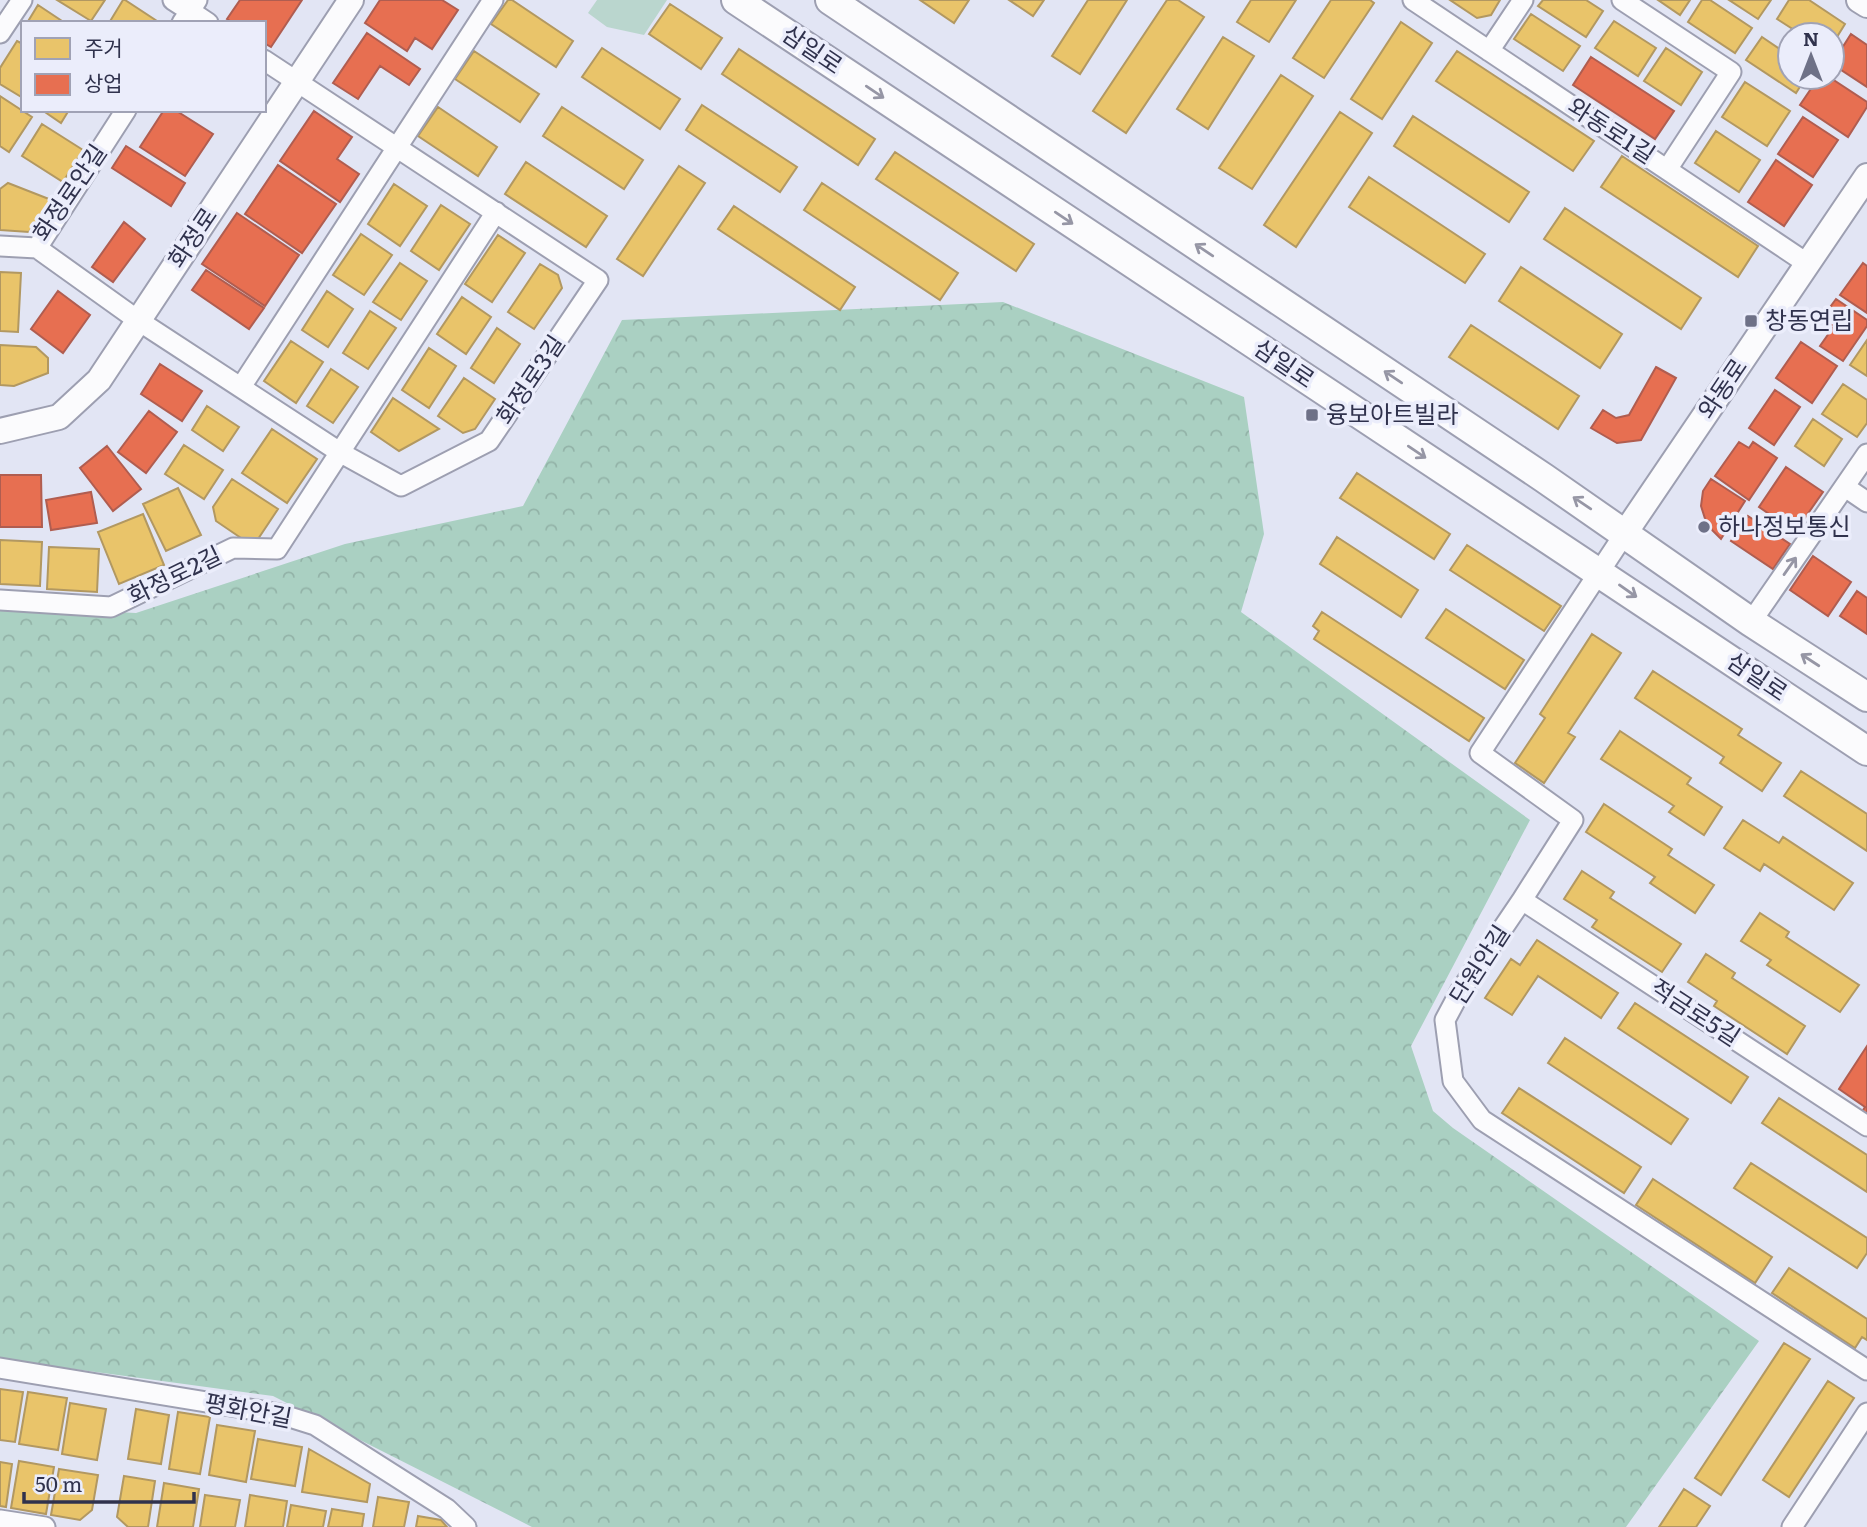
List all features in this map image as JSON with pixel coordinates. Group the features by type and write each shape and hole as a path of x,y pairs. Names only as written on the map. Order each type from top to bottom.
{"main road":[{"name":"삼일로","path":"736,0 1867,751"},
{"name":"삼일로","path":"830,0 1625,533 1751,622 1867,697"}],"street":[{"path":"0,33 22,0"},
{"path":"173,0 205,21"},
{"name":"화정로","path":"0,431 59,417 99,380 351,0"},
{"path":"241,387 493,0"},
{"name":"와동로1길","path":"1413,0 1808,264"},
{"path":"1489,51 1523,0"},
{"path":"1622,0 1731,72 1668,168"},
{"path":"1860,0 1867,5"},
{"name":"화정로3길","path":"37,248 139,321 341,453 401,486 489,441 597,280 266,61"},
{"name":"화정로안길","path":"0,246 37,248 125,112"},
{"name":"와동로","path":"1625,533 1866,180"},
{"path":"341,453 496,212"},
{"name":"화정로2길","path":"0,600 111,607 233,548 277,549 341,453"},
{"path":"1751,622 1867,454"},
{"path":"1845,487 1867,502"},
{"name":"단원안길","path":"1625,533 1480,753 1573,820 1461,990 1445,1020 1453,1082 1482,1120 1867,1370"},
{"name":"적금로5길","path":"1522,900 1867,1126"},
{"name":"평화안길","path":"0,1368 280,1414 315,1425 447,1509 466,1527"},
{"path":"1792,1527 1867,1413"},
{"path":"0,1520 45,1527"}],"green space":[{"path":"597,0 667,0 644,35 607,27 588,13"},
{"path":"1003,302 1244,397 1264,534 1241,612 1530,820 1411,1046 1433,1111 1453,1128 1759,1341 1626,1527 532,1527 273,1396 0,1359 0,606 136,613 345,544 523,506 622,320"}],"building: 주거":[{"path":"57,0 105,0 91,21"},
{"path":"125,0 157,21 110,21"},
{"path":"508,0 512,0 573,41 556,67 491,24"},
{"path":"920,0 969,0 954,23"},
{"path":"1009,0 1044,0 1033,16"},
{"path":"1088,0 1127,0 1080,74 1052,56"},
{"path":"1167,0 1178,0 1204,17 1126,133 1093,111"},
{"path":"1251,0 1296,0 1269,42 1237,22"},
{"path":"1331,0 1370,0 1374,3 1324,78 1293,58"},
{"path":"1450,0 1500,0 1491,15 1477,18"},
{"path":"1543,0 1586,0 1603,11 1586,37 1538,6"},
{"path":"1658,0 1690,0 1680,15"},
{"path":"1702,0 1710,0 1752,28 1735,53 1688,22"},
{"path":"1729,0 1771,0 1758,19"},
{"path":"1789,0 1809,0 1840,21 1780,21 1777,19"},
{"path":"670,4 722,38 701,69 649,34"},
{"path":"38,5 62,21 28,21"},
{"path":"1531,14 1580,46 1563,71 1514,39"},
{"path":"1614,21 1656,48 1638,76 1595,48"},
{"path":"1401,22 1432,43 1382,119 1351,99"},
{"path":"1223,37 1254,56 1208,129 1177,109"},
{"path":"1762,37 1776,46 1776,80 1746,60"},
{"path":"17,41 21,43 21,97 0,84 0,68"},
{"path":"602,48 680,99 660,129 582,77"},
{"path":"1666,48 1702,72 1681,105 1644,81"},
{"path":"739,49 875,139 858,165 722,74"},
{"path":"474,51 539,94 520,122 455,79"},
{"path":"1457,51 1594,141 1573,171 1436,81"},
{"path":"1281,75 1313,96 1252,189 1219,168"},
{"path":"1745,82 1790,111 1767,146 1722,117"},
{"path":"0,96 32,117 9,152 0,146"},
{"path":"702,105 797,167 780,192 686,130"},
{"path":"438,107 497,147 478,176 418,136"},
{"path":"562,107 643,160 624,189 543,136"},
{"path":"45,112 68,112 61,123"},
{"path":"1340,112 1372,133 1296,247 1264,225"},
{"path":"1413,116 1529,192 1509,222 1394,146"},
{"path":"42,124 83,150 63,182 22,156"},
{"path":"1716,131 1760,160 1739,192 1695,163"},
{"path":"895,152 1034,244 1016,271 876,179"},
{"path":"1622,156 1758,246 1738,277 1601,187"},
{"path":"526,162 607,216 586,247 505,194"},
{"path":"679,166 705,183 643,276 617,259"},
{"path":"1369,177 1485,254 1465,283 1349,207"},
{"path":"8,183 54,201 29,232 0,230 0,189"},
{"path":"822,183 958,273 940,300 804,210"},
{"path":"394,184 427,206 400,246 368,224"},
{"path":"441,205 470,224 439,270 411,251"},
{"path":"734,206 855,287 840,310 718,229"},
{"path":"1565,208 1701,298 1681,329 1544,239"},
{"path":"361,234 392,255 364,295 333,275"},
{"path":"498,235 525,253 492,302 465,284"},
{"path":"400,263 427,281 401,320 373,302"},
{"path":"540,264 558,275 562,288 534,329 508,312"},
{"path":"1521,267 1622,334 1600,368 1499,301"},
{"path":"0,272 21,273 18,332 0,331"},
{"path":"327,291 353,309 328,347 302,330"},
{"path":"462,297 491,317 466,354 437,334"},
{"path":"370,311 396,328 368,369 343,353"},
{"path":"1471,325 1579,396 1558,429 1449,357"},
{"path":"497,328 520,344 494,383 471,368"},
{"path":"1867,340 1867,376 1850,365"},
{"path":"291,341 323,362 296,403 264,381"},
{"path":"0,345 36,347 48,358 48,373 14,386 0,385"},
{"path":"429,348 456,366 429,408 402,390"},
{"path":"331,369 358,387 333,423 307,406"},
{"path":"464,378 495,399 475,429 463,433 438,416"},
{"path":"1843,384 1867,400 1867,423 1857,437 1822,414"},
{"path":"393,398 439,429 399,451 371,432"},
{"path":"207,406 239,427 223,451 192,430"},
{"path":"1813,419 1842,439 1824,466 1795,446"},
{"path":"272,429 317,459 287,503 242,473"},
{"path":"184,445 223,470 204,499 165,474"},
{"path":"1357,473 1450,534 1434,559 1340,498"},
{"path":"232,479 278,509 258,539 244,540 216,521 213,507"},
{"path":"178,488 201,535 166,551 143,504"},
{"path":"143,514 164,565 119,584 98,532"},
{"path":"1337,537 1418,590 1401,617 1320,564"},
{"path":"0,540 42,542 40,586 0,584"},
{"path":"1467,545 1561,606 1544,631 1450,570"},
{"path":"49,547 99,549 97,592 47,589"},
{"path":"1446,609 1524,660 1505,689 1426,638"},
{"path":"1322,612 1484,718 1469,741 1314,639 1319,631 1313,626"},
{"path":"1592,634 1621,653 1568,733 1575,737 1544,783 1515,763 1545,718 1540,714"},
{"path":"1653,671 1742,729 1738,735 1781,763 1762,791 1720,763 1724,757 1635,698"},
{"path":"1620,731 1691,778 1687,784 1722,807 1704,835 1669,812 1674,806 1601,759"},
{"path":"1801,771 1867,814 1867,851 1784,796"},
{"path":"1604,804 1672,849 1668,855 1714,885 1695,913 1650,883 1655,877 1586,832"},
{"path":"1743,820 1779,843 1783,837 1853,883 1834,910 1764,864 1760,871 1724,848"},
{"path":"1582,871 1614,892 1610,898 1681,944 1662,972 1592,927 1597,920 1564,899"},
{"path":"1760,913 1789,932 1786,937 1859,985 1840,1012 1767,965 1771,960 1741,941"},
{"path":"1537,940 1618,993 1601,1018 1538,976 1512,1015 1485,998 1511,959 1520,965"},
{"path":"1706,954 1735,973 1732,978 1805,1026 1787,1054 1714,1006 1717,1001 1688,982"},
{"path":"1635,1003 1748,1077 1731,1103 1618,1028"},
{"path":"1565,1038 1688,1119 1671,1144 1548,1063"},
{"path":"1519,1088 1641,1167 1624,1193 1502,1113"},
{"path":"1779,1098 1867,1155 1867,1192 1762,1123"},
{"path":"1751,1163 1867,1238 1867,1253 1857,1268 1734,1188"},
{"path":"1653,1179 1772,1257 1755,1283 1636,1205"},
{"path":"1789,1268 1867,1319 1867,1340 1862,1337 1855,1348 1772,1293"},
{"path":"1784,1343 1810,1359 1721,1495 1695,1478"},
{"path":"1828,1381 1854,1398 1789,1497 1763,1480"},
{"path":"0,1389 23,1392 15,1442 0,1440"},
{"path":"28,1392 67,1398 58,1450 19,1444"},
{"path":"70,1403 106,1409 97,1460 62,1454"},
{"path":"136,1409 169,1415 161,1464 128,1459"},
{"path":"178,1412 210,1417 200,1474 169,1469"},
{"path":"217,1425 255,1431 246,1482 209,1475"},
{"path":"258,1439 302,1447 295,1486 251,1479"},
{"path":"309,1449 370,1484 367,1502 302,1492"},
{"path":"19,1461 54,1467 46,1514 11,1508"},
{"path":"0,1462 12,1464 6,1507 0,1506"},
{"path":"59,1469 98,1475 92,1510 80,1520 51,1515"},
{"path":"124,1476 155,1481 148,1527 128,1527 117,1517"},
{"path":"164,1483 199,1489 193,1527 157,1527"},
{"path":"1684,1489 1710,1506 1696,1527 1659,1527"},
{"path":"205,1495 240,1500 235,1527 200,1527"},
{"path":"250,1495 287,1501 283,1527 245,1527"},
{"path":"378,1497 409,1502 404,1527 373,1527"},
{"path":"291,1505 326,1511 323,1527 287,1527"},
{"path":"332,1509 364,1514 362,1527 328,1527"},
{"path":"418,1516 441,1520 447,1527 416,1527"}],"building: 상업":[{"path":"240,0 302,0 271,47 266,44 266,21 227,19"},
{"path":"380,0 442,0 458,10 432,49 415,38 407,51 365,23"},
{"path":"367,33 420,69 409,85 380,66 358,99 333,83"},
{"path":"1851,34 1867,45 1867,87 1846,73 1846,42"},
{"path":"1591,57 1674,111 1655,139 1573,85"},
{"path":"1846,88 1867,102 1867,107 1848,137 1800,105 1810,91 1846,91"},
{"path":"314,111 352,137 337,159 359,174 340,202 280,161"},
{"path":"163,112 178,112 213,134 185,176 140,147"},
{"path":"1803,117 1838,140 1813,177 1778,154"},
{"path":"126,146 185,183 171,206 112,168"},
{"path":"1776,160 1812,185 1784,226 1748,202"},
{"path":"278,165 336,204 302,253 245,214"},
{"path":"237,213 299,255 265,306 202,264"},
{"path":"124,222 145,239 113,282 92,267"},
{"path":"1863,263 1867,266 1867,313 1840,295"},
{"path":"206,270 264,308 249,329 192,290"},
{"path":"58,291 90,315 63,353 31,329"},
{"path":"1836,299 1867,320 1867,326 1843,361 1820,346 1834,326 1822,318"},
{"path":"1801,342 1837,366 1812,403 1776,378"},
{"path":"160,364 202,391 182,421 141,394"},
{"path":"1656,367 1676,378 1641,440 1617,443 1591,428 1603,410 1616,418 1629,415"},
{"path":"1775,390 1800,407 1774,445 1749,428"},
{"path":"149,411 177,432 146,473 118,452"},
{"path":"1739,442 1749,448 1753,442 1777,458 1749,500 1715,476"},
{"path":"107,446 141,489 113,511 80,468"},
{"path":"1786,467 1823,492 1795,532 1759,507"},
{"path":"0,475 41,475 42,527 0,527"},
{"path":"1711,479 1745,501 1721,539 1707,525 1701,506 1703,491"},
{"path":"91,492 97,523 51,530 46,500"},
{"path":"1748,516 1790,544 1773,569 1731,541"},
{"path":"1813,556 1851,582 1828,616 1790,590"},
{"path":"1857,591 1867,598 1867,634 1840,616"},
{"path":"1867,1046 1867,1119 1860,1115 1865,1107 1839,1089"}],"place":[{"name":"창동연립","path":"1751,321"},
{"name":"융보아트빌라","path":"1312,415"},
{"name":"하나정보통신","path":"1704,527"}]}
